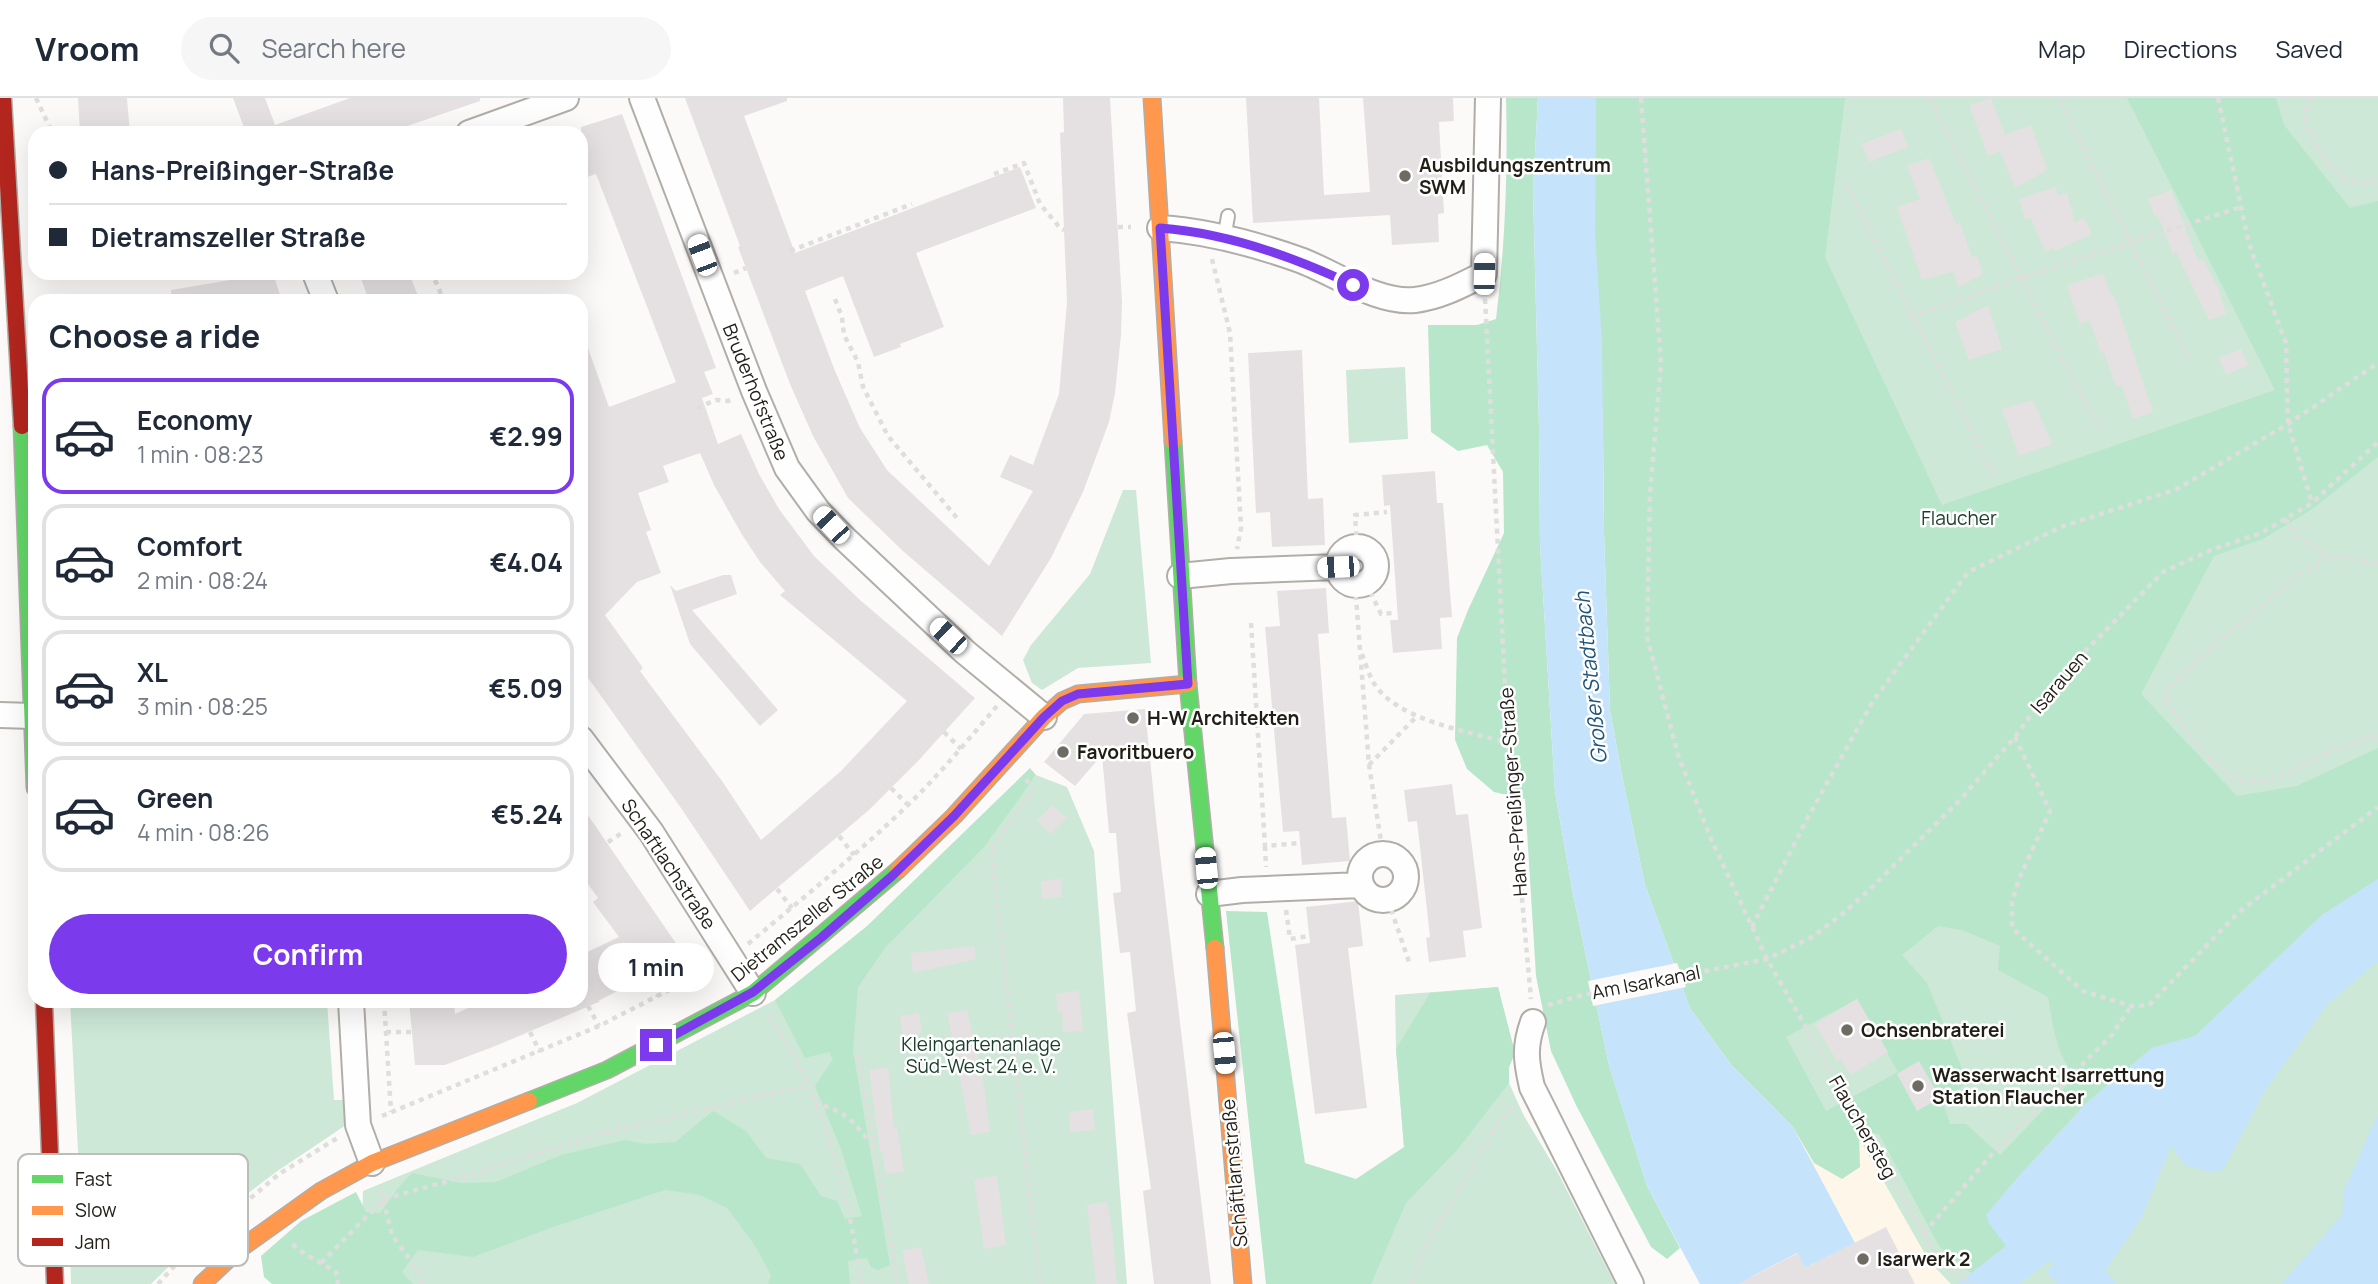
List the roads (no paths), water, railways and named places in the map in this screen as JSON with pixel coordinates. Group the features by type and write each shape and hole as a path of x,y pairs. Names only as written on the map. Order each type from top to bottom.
{"street":[{"path":"3,98 25,275 28,428"},
{"path":"488,126 566,98"},
{"name":"Bruderhofstraße","path":"642,98 754,391 787,468 818,511 907,598 965,652 1044,717"},
{"name":"Schäftlarnstraße","path":"1152,98 1188,684 1217,967 1243,1284"},
{"path":"1160,228 1220,229 1384,296 1413,300 1450,291 1484,274 1488,98"},
{"path":"1357,546 1371,552 1377,566 1375,574 1361,584 1343,579 1338,567 1343,553 1357,546"},
{"path":"1180,576 1338,567"},
{"name":"Dietramszeller Straße","path":"248,1243 321,1191 372,1163 607,1070 753,992 892,876 954,816 1044,717 1062,701 1078,694 1188,684"},
{"path":"0,715 28,716"},
{"name":"Schaftlachstraße","path":"588,748 651,832 753,992"},
{"path":"1383,854 1395,857 1401,862 1406,877 1401,892 1388,900 1375,899 1366,893 1361,885 1360,873 1363,866 1374,856 1383,854"},
{"path":"1209,894 1361,885"},
{"path":"44,1008 50,1154"},
{"path":"351,1008 358,1125 372,1163"},
{"path":"1533,1022 1526,1041 1526,1062 1532,1087 1631,1284"},
{"path":"54,1266 55,1284"},
{"name":"Dietramszeller Straße","path":"202,1284 221,1266"}],"water":[{"name":"Großer Stadtbach","path":"1538,98 1596,98 1595,233 1602,342 1604,532 1610,710 1645,885 1690,1008 1732,1066 1793,1127 1855,1243 1805,1268 1797,1253 1751,1277 1754,1284 1700,1284 1647,1186 1609,1065 1573,894 1555,792 1540,544 1533,191"},
{"path":"2378,879 2378,961 2327,1005 2266,1089 2223,1170 2209,1172 2185,1165 2171,1146 2142,1217 2105,1271 2118,1284 2058,1284 2046,1272 2053,1264 2050,1261 2019,1284 1957,1284 2006,1246 1986,1215 2088,1102 2152,1048 2195,1036 2322,915"},
{"path":"2378,1114 2378,1284 2281,1284 2342,1215 2344,1190"}],"place":[{"name":"Ausbildungszentrum SWM","path":"1405,176"},
{"name":"H-W Architekten","path":"1133,718"},
{"name":"Favoritbuero","path":"1063,752"},
{"name":"Ochsenbraterei","path":"1847,1030"},
{"name":"Wasserwacht Isarrettung Station Flaucher","path":"1918,1086"},
{"name":"Isarwerk 2","path":"1863,1259"}],"park label":[{"name":"Flaucher","path":"1959,518"},
{"name":"Kleingartenanlage Süd-West 24 e. V.","path":"981,1055"}]}
